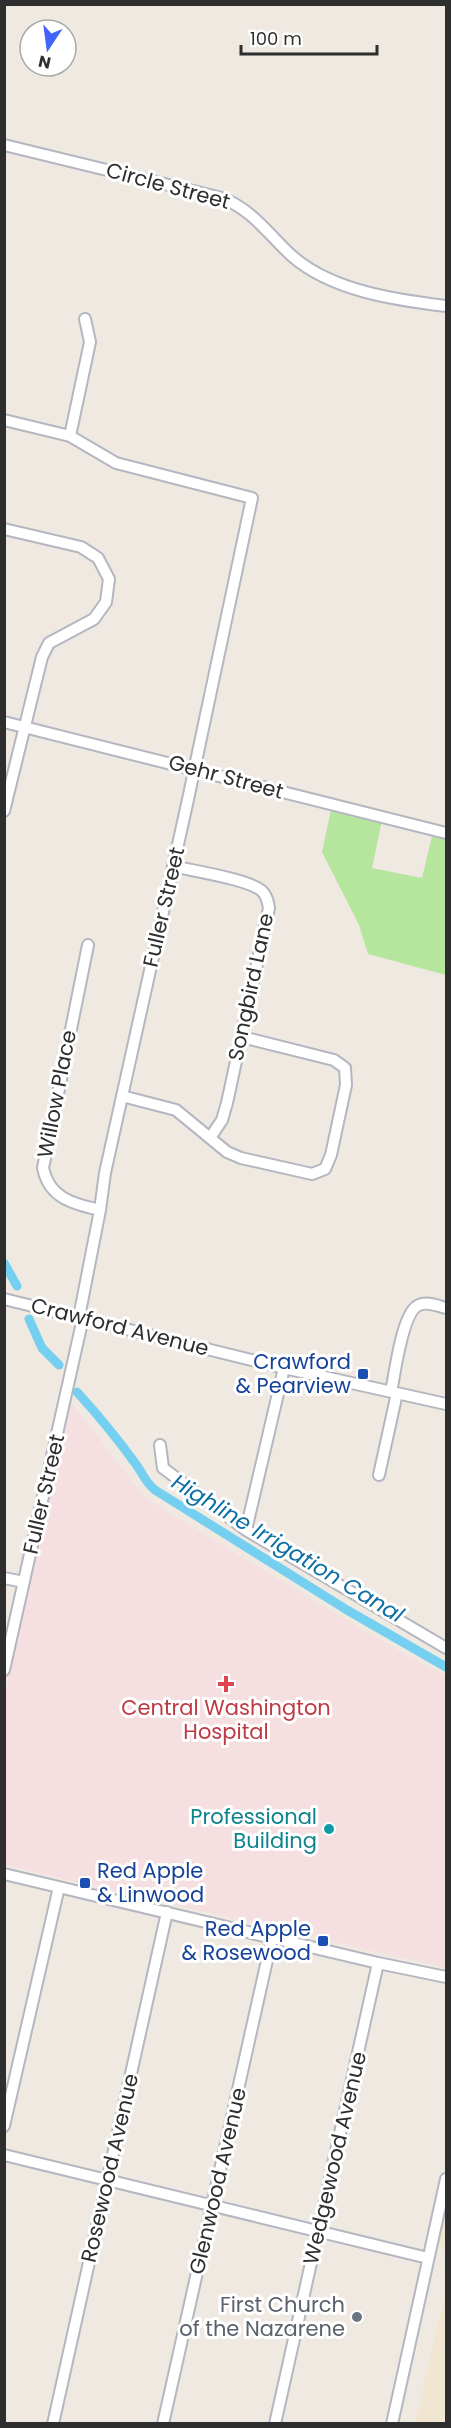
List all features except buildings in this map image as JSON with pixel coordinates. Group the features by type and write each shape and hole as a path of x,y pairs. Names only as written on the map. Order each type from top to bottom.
{"street":[{"name":"Circle Street","path":"4,146 234,202 252,215 305,266 364,292 400,301 447,306"},
{"path":"4,420 70,436 90,342 85,319"},
{"name":"Fuller Street","path":"4,1670 81,1317 105,1173 195,769 252,498 116,463 70,436"},
{"path":"4,529 81,547 98,558 109,579 106,602 94,619 49,644 42,657 4,811"},
{"name":"Gehr Street","path":"4,722 447,833"},
{"name":"Songbird Lane","path":"173,867 249,885 263,892 268,902 242,1037 224,1113 210,1138"},
{"name":"Willow Place","path":"88,945 43,1168 50,1187 62,1199 100,1210"},
{"path":"122,1096 176,1110 233,1155 312,1174 325,1169 332,1155 346,1084 345,1068 334,1060 242,1037"},
{"name":"Crawford Avenue","path":"4,1299 284,1368 447,1404"},
{"path":"379,1475 409,1315 418,1305 425,1303 447,1308"},
{"path":"246,1530 284,1368"},
{"path":"160,1444 163,1468 246,1530 447,1648"},
{"path":"4,1578 24,1582"},
{"path":"4,1874 447,1979"},
{"path":"4,2126 58,1887"},
{"name":"Rosewood Avenue","path":"52,2424 167,1912"},
{"name":"Glenwood Avenue","path":"163,2424 272,1938"},
{"name":"Wedgewood Avenue","path":"275,2424 378,1963"},
{"path":"4,2155 428,2258"},
{"path":"392,2424 447,2179"}],"shaded area":[{"name":"Central Washington Hospital","path":"69,1400 145,1498 299,1592 446,1676 446,1968 5,1865 5,1692"},
{"path":"446,2194 446,2253 434,2243"},
{"path":"446,2290 446,2423 415,2423"}],"green space":[{"path":"331,810 382,820 372,868 422,878 433,832 446,835 446,975 368,954 359,925 322,852"}],"waterway":[{"path":"4,1263 17,1286"},
{"name":"Highline Irrigation Canal","path":"29,1319 42,1348 59,1365"},
{"name":"Highline Irrigation Canal","path":"77,1392 100,1418 155,1490 347,1610 446,1667"}],"place":[{"name":"Crawford & Pearview","path":"363,1374"},
{"name":"Central Washington Hospital","path":"226,1684"},
{"name":"Professional Building","path":"329,1829"},
{"name":"Red Apple & Linwood","path":"85,1883"},
{"name":"Red Apple & Rosewood","path":"323,1941"},
{"name":"First Church of the Nazarene","path":"357,2317"}]}
